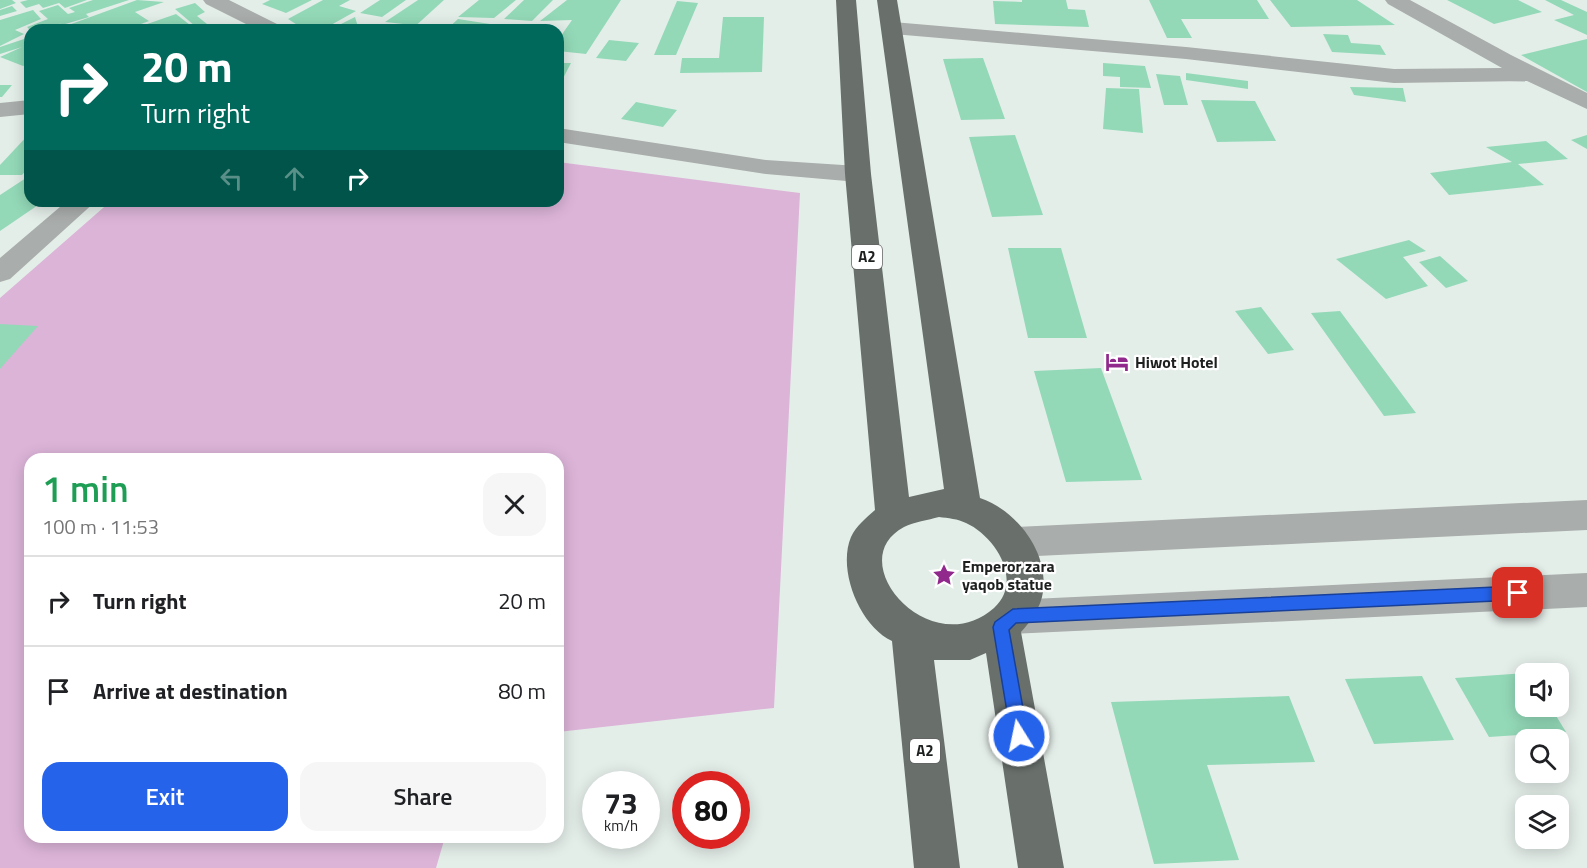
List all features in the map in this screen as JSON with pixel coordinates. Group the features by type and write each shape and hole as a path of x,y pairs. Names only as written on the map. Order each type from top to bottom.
{"highway":[{"name":"A2","path":"846,0 858,174 893,514"},
{"path":"887,0 964,506"},
{"path":"939,503 964,506 1000,527 1014,542 1023,561 1026,580 1022,599 1007,622 981,638 959,643 935,641 911,634 887,618 871,596 863,573 865,549 875,529 893,514 915,505 939,503"},
{"path":"1007,622 1041,868"},
{"name":"A2","path":"911,634 938,868"}],"street":[{"path":"213,0 262,24"},
{"path":"1395,0 1587,102"},
{"path":"893,28 1186,53 1394,76 1532,74"},
{"path":"0,110 24,108"},
{"path":"564,136 766,167 858,174"},
{"path":"0,273 76,207"},
{"path":"1014,542 1587,514"},
{"path":"1007,622 1587,590"}],"shaded area":[{"path":"564,163 800,193 774,708 564,731 564,453 24,453 24,843 443,843 436,868 0,868 0,298 104,207 564,207"}],"building":[{"path":"0,0 12,0 16,3 0,9"},
{"path":"87,0 65,8 59,3 43,8 39,4 26,8 20,2"},
{"path":"93,0 129,0 86,14 89,17 65,24 35,24 48,19 39,11 58,5 68,14 75,12 69,8"},
{"path":"137,0 164,2 135,12 149,21 141,24 71,24"},
{"path":"270,0 312,0 286,13 262,4"},
{"path":"323,0 350,0 339,6 356,11 333,24 296,24 288,19"},
{"path":"380,0 406,0 382,17 360,13"},
{"path":"418,0 444,0 418,24 385,22"},
{"path":"479,0 516,0 494,18 458,17"},
{"path":"524,0 553,0 532,21 504,19"},
{"path":"567,0 621,0 586,54 564,52 564,31 572,20 540,21"},
{"path":"1022,0 1066,0 1068,9 1085,10 1089,27 995,24 993,1 1022,2"},
{"path":"1149,0 1257,0 1269,19 1181,19 1192,38 1167,38"},
{"path":"1270,0 1357,0 1395,25 1291,27"},
{"path":"1447,0 1518,0 1542,12 1494,24"},
{"path":"1545,0 1561,0 1587,12 1587,35 1554,20 1574,15"},
{"path":"677,1 698,3 676,55 654,55"},
{"path":"195,3 205,12 197,16 207,24 193,24 175,9"},
{"path":"12,6 17,11 0,16 0,10"},
{"path":"33,10 41,19 24,24 24,26 15,30 24,34 0,46 0,20"},
{"path":"176,14 189,24 147,24"},
{"path":"355,17 357,24 341,24"},
{"path":"723,17 764,17 762,72 680,73 682,58 719,58"},
{"path":"458,19 490,24 453,24"},
{"path":"1323,34 1348,35 1351,43 1380,45 1386,55 1332,52"},
{"path":"24,39 24,66 0,57 22,47 0,54 0,47"},
{"path":"1587,39 1587,92 1521,55"},
{"path":"609,40 639,43 626,61 596,58"},
{"path":"983,58 1005,119 961,120 943,59"},
{"path":"564,63 571,63 564,76"},
{"path":"1103,63 1145,66 1151,88 1120,87 1120,77 1103,76"},
{"path":"1186,73 1248,81 1248,89 1186,80"},
{"path":"1156,74 1180,76 1188,105 1164,105"},
{"path":"0,85 12,85 2,97 0,97"},
{"path":"1350,87 1403,88 1406,102 1354,95"},
{"path":"1106,88 1139,89 1143,133 1103,129"},
{"path":"1201,100 1255,101 1276,141 1217,142"},
{"path":"636,102 677,110 663,127 621,119"},
{"path":"1015,135 1043,215 992,217 969,137"},
{"path":"1587,135 1587,149 1571,140"},
{"path":"24,139 24,173 22,175 0,175 0,165"},
{"path":"1546,141 1568,159 1518,164 1544,185 1449,195 1430,173 1512,162 1486,147"},
{"path":"24,179 24,207 35,207 0,231 0,195"},
{"path":"1409,240 1426,251 1403,257 1428,286 1386,299 1336,259"},
{"path":"1008,248 1061,248 1087,338 1028,338"},
{"path":"1440,256 1468,281 1446,288 1419,262"},
{"path":"1261,307 1294,350 1268,354 1235,311"},
{"path":"1340,311 1416,413 1384,416 1311,313"},
{"path":"0,324 38,326 0,369"},
{"path":"1101,368 1142,480 1066,482 1034,371"},
{"path":"1515,674 1515,717 1557,717 1564,729 1515,729 1515,735 1489,737 1455,678"},
{"path":"1422,676 1454,740 1374,744 1345,679"},
{"path":"1289,696 1315,762 1207,765 1239,860 1154,864 1111,702"}],"place":[{"name":"Hiwot Hotel","path":"1117,362"},
{"name":"Emperor zara yaqob statue","path":"944,575"}],"route":[{"path":"1019,736 1001,627 1013,616 1518,593"}]}
